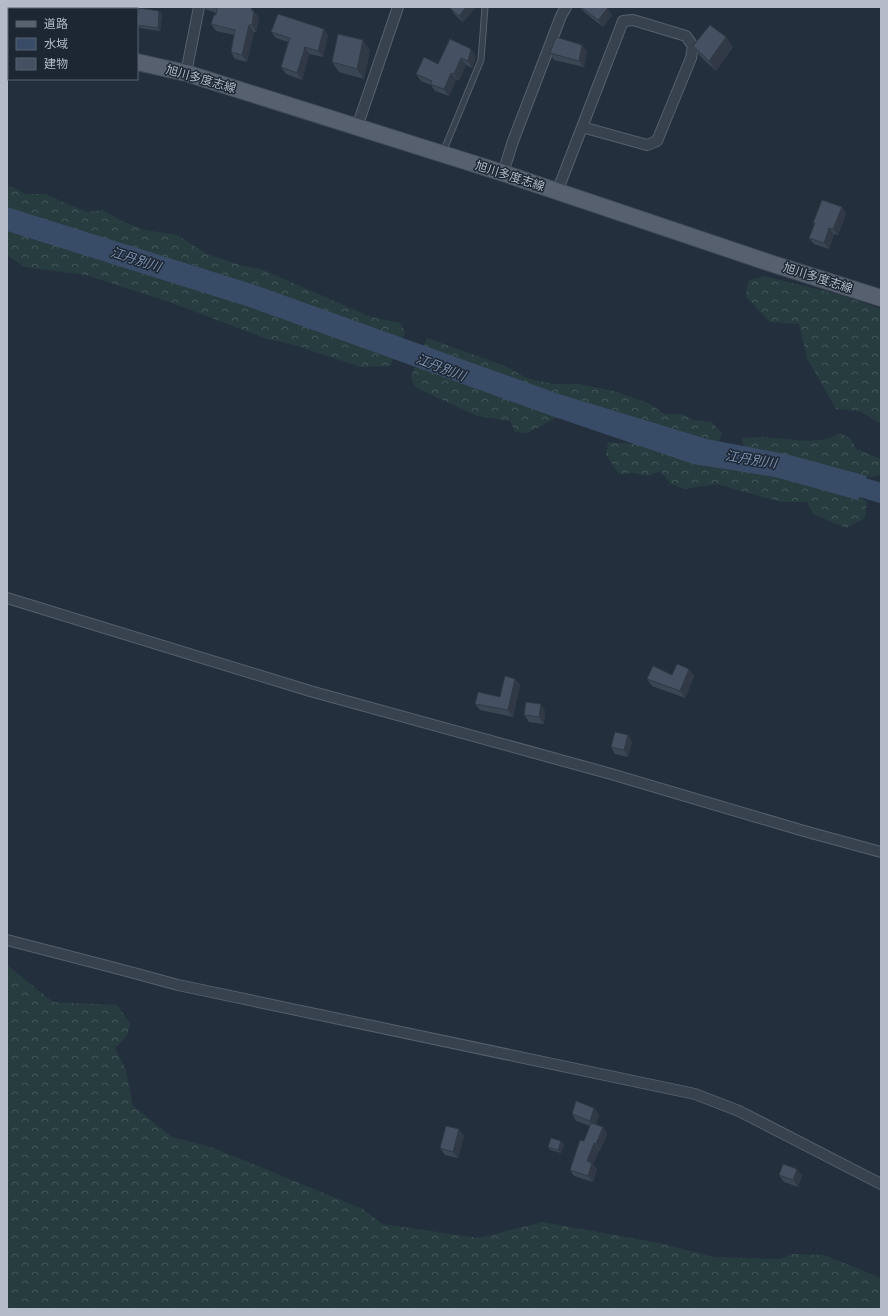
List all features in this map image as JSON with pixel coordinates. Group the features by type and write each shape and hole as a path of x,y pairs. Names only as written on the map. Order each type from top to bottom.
{"main road":[{"name":"旭川多度志線","path":"138,62 186,73 503,173 774,264 881,298"}],"street":[{"path":"186,73 199,7"},
{"path":"357,127 398,7"},
{"path":"503,173 513,141 566,7"},
{"path":"557,192 582,127 623,21 633,20 686,36 694,46 691,58 656,141 646,145 582,127"},
{"path":"7,598 310,691 611,774 881,852"},
{"path":"7,940 178,986 695,1094 739,1111 881,1184"}],"lane":[{"path":"442,154 481,60 485,7"}],"green space":[{"path":"7,186 13,187 25,194 45,194 87,212 103,210 122,221 145,230 177,235 207,254 243,266 261,269 371,317 400,323 405,332 390,366 361,367 294,345 267,339 172,303 86,275 24,267 7,255"},
{"path":"764,276 844,296 881,309 881,424 860,411 836,409 807,358 799,324 770,322 746,297 748,281"},
{"path":"427,338 505,366 527,378 553,384 579,384 614,391 648,403 665,414 682,414 693,420 712,422 722,434 716,447 572,409 528,433 515,432 510,421 477,416 415,387 411,377"},
{"path":"840,433 851,439 856,449 881,459 881,474 872,477 828,469 744,450 742,438 761,437 809,441 828,439"},
{"path":"608,442 646,445 852,491 867,502 865,518 846,528 813,514 807,502 782,502 717,484 685,489 671,484 660,471 648,476 635,473 619,474 606,455"},
{"path":"7,965 53,1002 117,1005 130,1023 127,1036 115,1048 126,1070 133,1106 172,1137 211,1147 363,1209 382,1224 479,1238 543,1222 659,1243 714,1257 780,1259 793,1254 824,1255 881,1278 881,1309 7,1309"}],"water":[{"path":"7,207 258,286 559,394 707,439 790,455 867,476 858,500 775,477 693,464 549,415 249,307 7,231"}],"building":[{"path":"215,7 251,7 252,11 254,11 252,25 249,25 242,55 231,52 235,30 211,24 214,15 216,15 217,8"},
{"path":"466,7 459,16 450,8"},
{"path":"581,7 606,7 608,8 598,20"},
{"path":"139,8 159,11 158,28 138,25"},
{"path":"278,14 324,29 318,51 305,47 297,73 281,67 290,38 271,32"},
{"path":"710,25 726,37 709,61 693,46"},
{"path":"338,34 363,40 357,69 332,62"},
{"path":"556,37 582,45 579,61 550,53"},
{"path":"450,39 471,49 468,61 461,58 454,74 451,73 444,89 430,84 432,81 416,74 424,57 438,64"},
{"path":"822,200 842,207 833,229 829,228 824,243 809,238"},
{"path":"677,664 689,669 680,691 647,679 653,666 672,675"},
{"path":"505,676 515,679 508,710 475,704 478,692 500,697"},
{"path":"526,702 541,704 539,717 524,715"},
{"path":"615,732 628,735 624,750 611,747"},
{"path":"576,1101 594,1108 590,1121 572,1114"},
{"path":"591,1123 603,1127 596,1144 594,1143 587,1161 592,1163 588,1176 570,1170 580,1140 584,1141"},
{"path":"446,1126 459,1129 453,1152 440,1148"},
{"path":"551,1138 561,1141 558,1150 548,1147"},
{"path":"783,1164 797,1169 793,1180 779,1175"}],"waterway":[{"name":"江丹別川","path":"837,480 881,493"}]}
